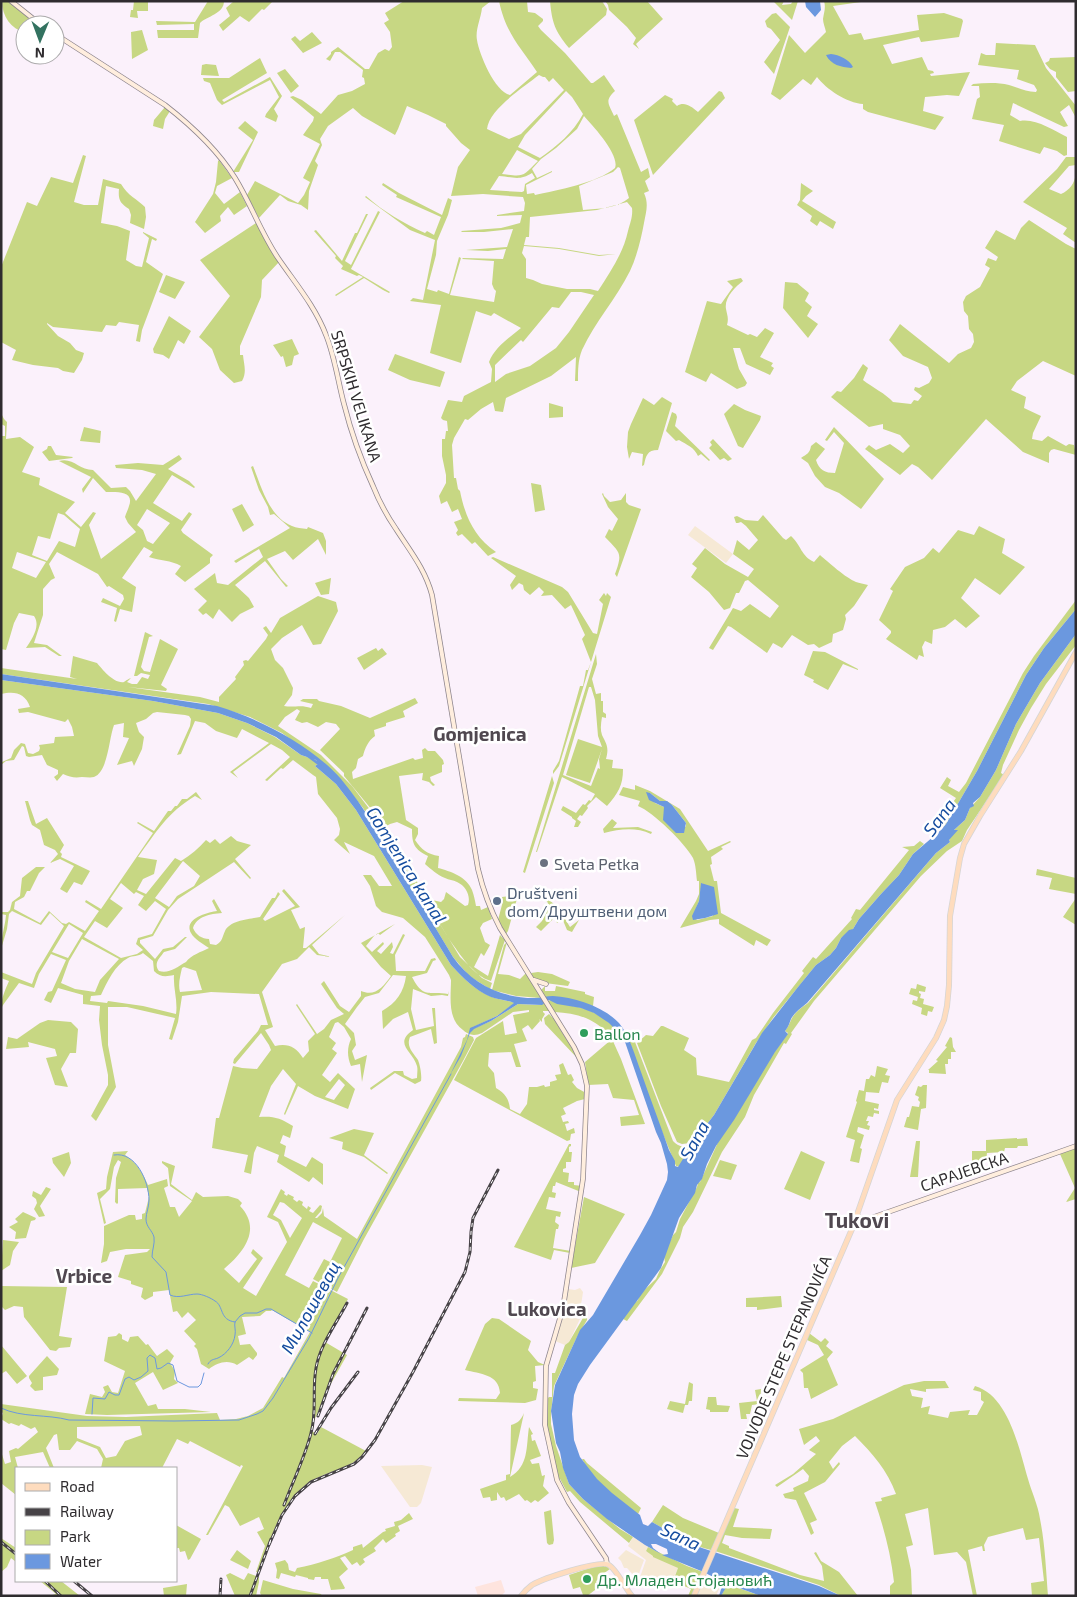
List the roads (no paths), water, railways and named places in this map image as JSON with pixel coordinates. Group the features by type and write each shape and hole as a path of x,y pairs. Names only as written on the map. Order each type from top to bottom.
{"main road":[{"path":"11,1 28,15"},
{"name":"SRPSKIH VELIKANA","path":"65,40 165,105 188,124 218,154 235,178 271,246 318,317 328,343 348,420 364,465 382,506 420,565 428,582 432,595 460,769 480,877 492,912 540,992"},
{"name":"VOJVODE STEPE STEPANOVIĆA","path":"694,1596 852,1226 897,1100 936,1038 944,1020 949,985 950,916 960,858 970,833 1020,752 1076,652"},
{"path":"531,978 536,982 546,984 540,988 540,992 582,1064 586,1078 587,1100 582,1196 563,1308 546,1366 545,1430 557,1480 568,1501 606,1558 607,1564 632,1596"},
{"name":"САРАЈЕВСКА","path":"863,1220 1076,1146"},
{"path":"852,1226 863,1220 859,1218 857,1212"},
{"path":"521,1596 532,1585 544,1580 591,1565 607,1564"}],"water":[{"path":"805,1 820,1 821,10 815,17 806,7"},
{"path":"831,54 844,58 853,67 844,67 833,63 826,55"},
{"path":"1076,609 1076,634 1040,683 1016,724 996,770 980,797 973,803 974,806 970,808 965,820 954,830 958,830 949,840 950,842 936,853 807,1003 792,1017 785,1031 788,1034 716,1146 695,1193 679,1218 661,1268 590,1365 578,1384 574,1395 572,1414 574,1440 580,1457 597,1479 640,1515 643,1524 648,1526 652,1522 702,1548 819,1586 841,1596 761,1596 728,1584 721,1596 719,1596 722,1586 717,1580 706,1573 662,1555 668,1554 667,1549 651,1544 661,1554 645,1545 607,1519 583,1499 569,1484 556,1443 551,1411 555,1385 580,1330 593,1315 651,1215 667,1180 668,1172 661,1143 619,1030 594,1013 581,1008 557,1004 549,1000 542,1005 518,1004 470,1033 461,1056 450,1075 467,1040 470,1028 497,1016 514,1003 491,997 480,991 451,965 356,810 336,784 315,766 318,764 316,760 301,755 276,737 247,723 218,713 153,701 1,680 1,674 217,706 250,718 300,744 329,767 358,801 453,957 469,975 488,988 510,995 534,998 553,996 580,1001 605,1012 619,1023 632,1046 669,1150 675,1161 675,1166 678,1167 694,1141 714,1115 762,1033 816,965 830,955 841,938 849,930 853,929 859,919 899,875 913,854 946,824 977,771 1026,675 1044,648"},
{"path":"646,792 660,801 667,801 672,805 686,823 684,833 676,833 663,820 664,807 649,800"},
{"path":"701,883 714,887 718,914 693,920 692,916 699,901"}],"waterway":[{"name":"Gomjenica kanal","path":"308,756 320,765"},
{"name":"Милошевац","path":"1,1408 26,1415 69,1420 239,1420 263,1411 273,1398 309,1338 338,1278 451,1074"},
{"path":"114,1155 122,1155 129,1158 140,1169 144,1177 149,1200 146,1222 154,1237 152,1257 166,1272 170,1295 197,1294 206,1296 218,1303 226,1319 235,1322"},
{"path":"208,1364 211,1360 224,1354 229,1348 234,1338 235,1322 245,1313 257,1313 271,1309 312,1333"},
{"path":"92,1414 93,1398 105,1399 109,1392 119,1395 125,1379 129,1377 134,1380 148,1371 147,1358 150,1355 155,1358 157,1369 168,1363 173,1365 177,1381 189,1387 198,1387 201,1384 204,1373"}],"railway":[{"path":"269,1545 282,1515 295,1496 311,1482 354,1464 375,1440 465,1272 470,1252 473,1218 498,1170"},
{"path":"284,1505 302,1460 313,1425 315,1376 318,1359 347,1303"},
{"path":"318,1416 333,1374 367,1308"},
{"path":"315,1434 331,1408 358,1372"},
{"path":"250,1596 271,1539"},
{"path":"1,1542 15,1553"},
{"path":"220,1596 221,1579"},
{"path":"46,1582 61,1596"},
{"path":"75,1582 92,1596"}],"place":[{"name":"Sveta Petka","path":"544,863"},
{"name":"Društveni dom/Друштвени дом","path":"497,901"},
{"name":"Ballon","path":"584,1033"},
{"name":"Др. Младен Стојановић","path":"587,1579"}],"district":[{"name":"Gomjenica","path":"480,733"},
{"name":"Tukovi","path":"857,1219"},
{"name":"Vrbice","path":"84,1275"},
{"name":"Lukovica","path":"547,1308"}],"water label":[{"name":"Sana","path":"939,817"},
{"name":"Sana","path":"694,1140"},
{"name":"Sana","path":"681,1536"}]}
